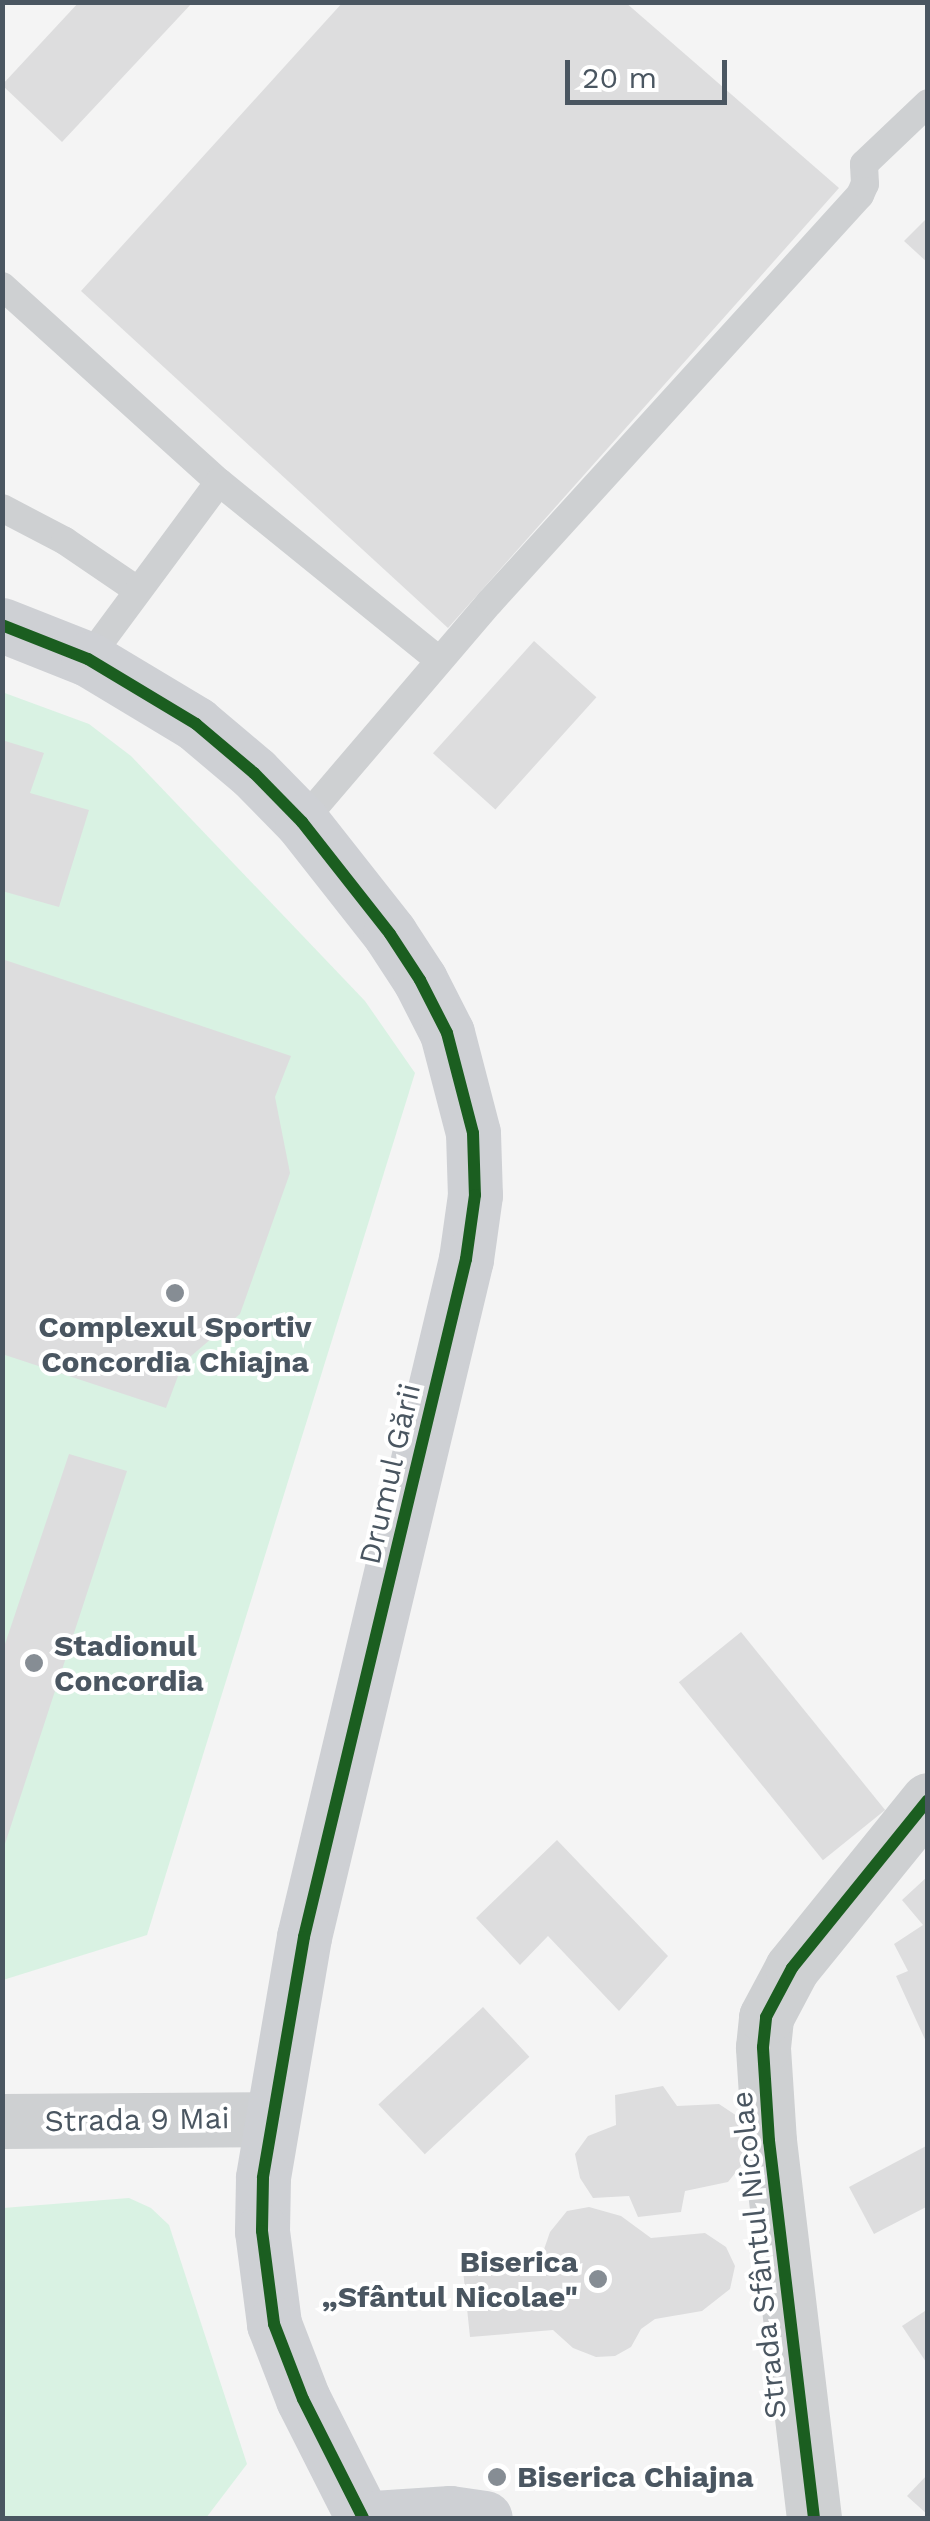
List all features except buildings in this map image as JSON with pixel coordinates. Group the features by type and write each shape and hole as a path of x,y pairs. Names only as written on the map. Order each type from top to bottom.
{"main road":[{"name":"Drumul Gării","path":"2,626 88,659 196,724 254,773 302,822 390,934 447,1033 473,1132 475,1195 453,1314 304,1937 272,2119 262,2232 274,2324 302,2399 363,2518"},
{"path":"374,2518 450,2513 485,2518"}],"street":[{"name":"Strada Sfântul Nicolae","path":"814,2518 770,2141 763,2047 766,2017 792,1968 928,1800"},
{"name":"Strada 9 Mai","path":"2,2122 272,2119"}],"lane":[{"path":"302,822 439,660 860,196 865,184 864,164 928,104"},
{"path":"2,286 219,482 439,660"},
{"path":"88,659 219,482"},
{"path":"2,508 64,541 137,590"}],"green space":[{"name":"Complexul Sportiv Concordia Chiajna","path":"2,692 89,724 131,756 365,1001 415,1073 147,1935 3,1980"},
{"path":"129,2198 151,2208 169,2225 247,2464 206,2518 3,2518 3,2208"}],"cycle path":[{"path":"2,625 88,659 196,724 254,773 302,822 390,934 420,980 447,1033 473,1133 475,1195 466,1259 304,1937 263,2178 262,2231 274,2324 303,2399 363,2518"},
{"path":"814,2518 769,2141 763,2047 766,2017 792,1968 928,1800"}],"place":[{"name":"Complexul Sportiv Concordia Chiajna","path":"175,1293"},
{"name":"Stadionul Concordia","path":"34,1663"},
{"name":"Biserica „Sfântul Nicolae\"","path":"598,2279"},
{"name":"Biserica Chiajna","path":"497,2477"}]}
